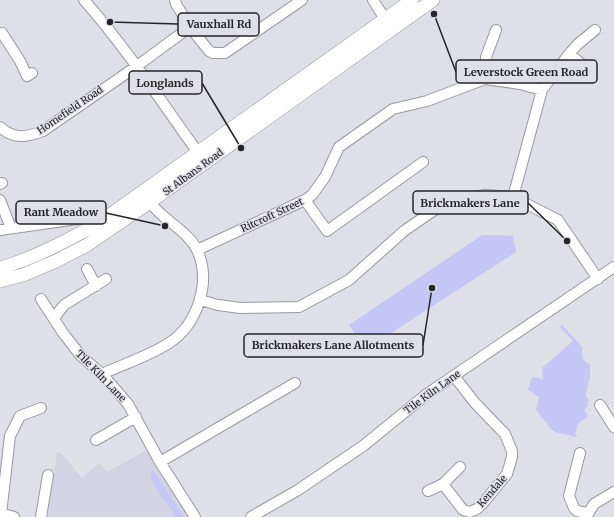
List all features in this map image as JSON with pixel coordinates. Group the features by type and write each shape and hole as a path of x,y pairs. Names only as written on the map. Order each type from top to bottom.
{"main road":[{"name":"St Albans Road","path":"0,281 23,275 56,261 87,245 150,202 201,157 412,0"},
{"name":"St Albans Road","path":"0,268 19,263 100,222 140,193 201,157 433,0"}],"street":[{"path":"84,0 105,24 137,66 201,157"},
{"path":"175,0 190,27 209,51 213,53 225,53 296,2"},
{"path":"373,0 385,19"},
{"name":"Homefield Road","path":"0,127 6,133 16,136 28,136 43,131 137,66 190,27"},
{"path":"485,79 486,57 496,30"},
{"path":"513,197 542,90 569,54 578,44 595,30"},
{"path":"0,34 2,33 17,55 27,76 32,73"},
{"path":"569,54 590,71"},
{"name":"Ritcroft Street","path":"197,250 306,200 312,195 325,177 339,147 393,109 427,101 485,79 520,84 542,90"},
{"path":"306,200 327,231 423,162"},
{"path":"102,374 170,343 191,321 200,300 203,275 197,250 184,234 159,213 140,193"},
{"path":"200,300 218,305 240,308 299,307 348,280 404,231 446,202 485,195 513,197 558,220 598,278"},
{"path":"0,200 11,228"},
{"path":"0,230 77,219"},
{"name":"Tile Kiln Lane","path":"251,517 298,490 363,446 427,394 479,357 614,267"},
{"path":"87,270 96,286"},
{"path":"54,318 64,305 106,280"},
{"name":"Tile Kiln Lane","path":"41,299 63,333 81,356 102,374 119,393 136,417 160,462 195,517"},
{"name":"Kendale","path":"443,484 463,510 470,512 484,502 507,474 512,457 511,445 505,434 475,403 454,376"},
{"path":"160,462 295,383"},
{"path":"600,405 614,427"},
{"path":"14,517 0,514 10,436 20,416 41,408"},
{"path":"96,440 136,417"},
{"path":"580,453 569,496 574,508 586,515 594,504 614,492"},
{"path":"428,491 443,484 460,468"},
{"path":"41,517 48,476"}],"shaded area":[{"path":"482,235 513,236 516,252 357,355 350,344 357,337 349,325"},
{"path":"562,325 584,349 582,350 583,360 590,365 590,376 586,395 589,401 587,403 588,406 584,410 588,416 578,424 575,434 577,436 576,437 552,430 536,410 539,397 528,390 532,377 543,379 542,368 573,341 560,327"},
{"path":"149,449 191,517 48,517 57,452 62,454 82,478 99,463 107,472"},
{"path":"153,469 184,517 173,517 174,512 159,494 150,475"}],"place":[{"name":"Leverstock Green Road","path":"434,14"},
{"name":"Vauxhall Rd","path":"110,22"},
{"name":"Longlands","path":"241,148"},
{"name":"Rant Meadow","path":"165,226"},
{"name":"Brickmakers Lane","path":"567,241"},
{"name":"Brickmakers Lane Allotments","path":"432,288"}]}
